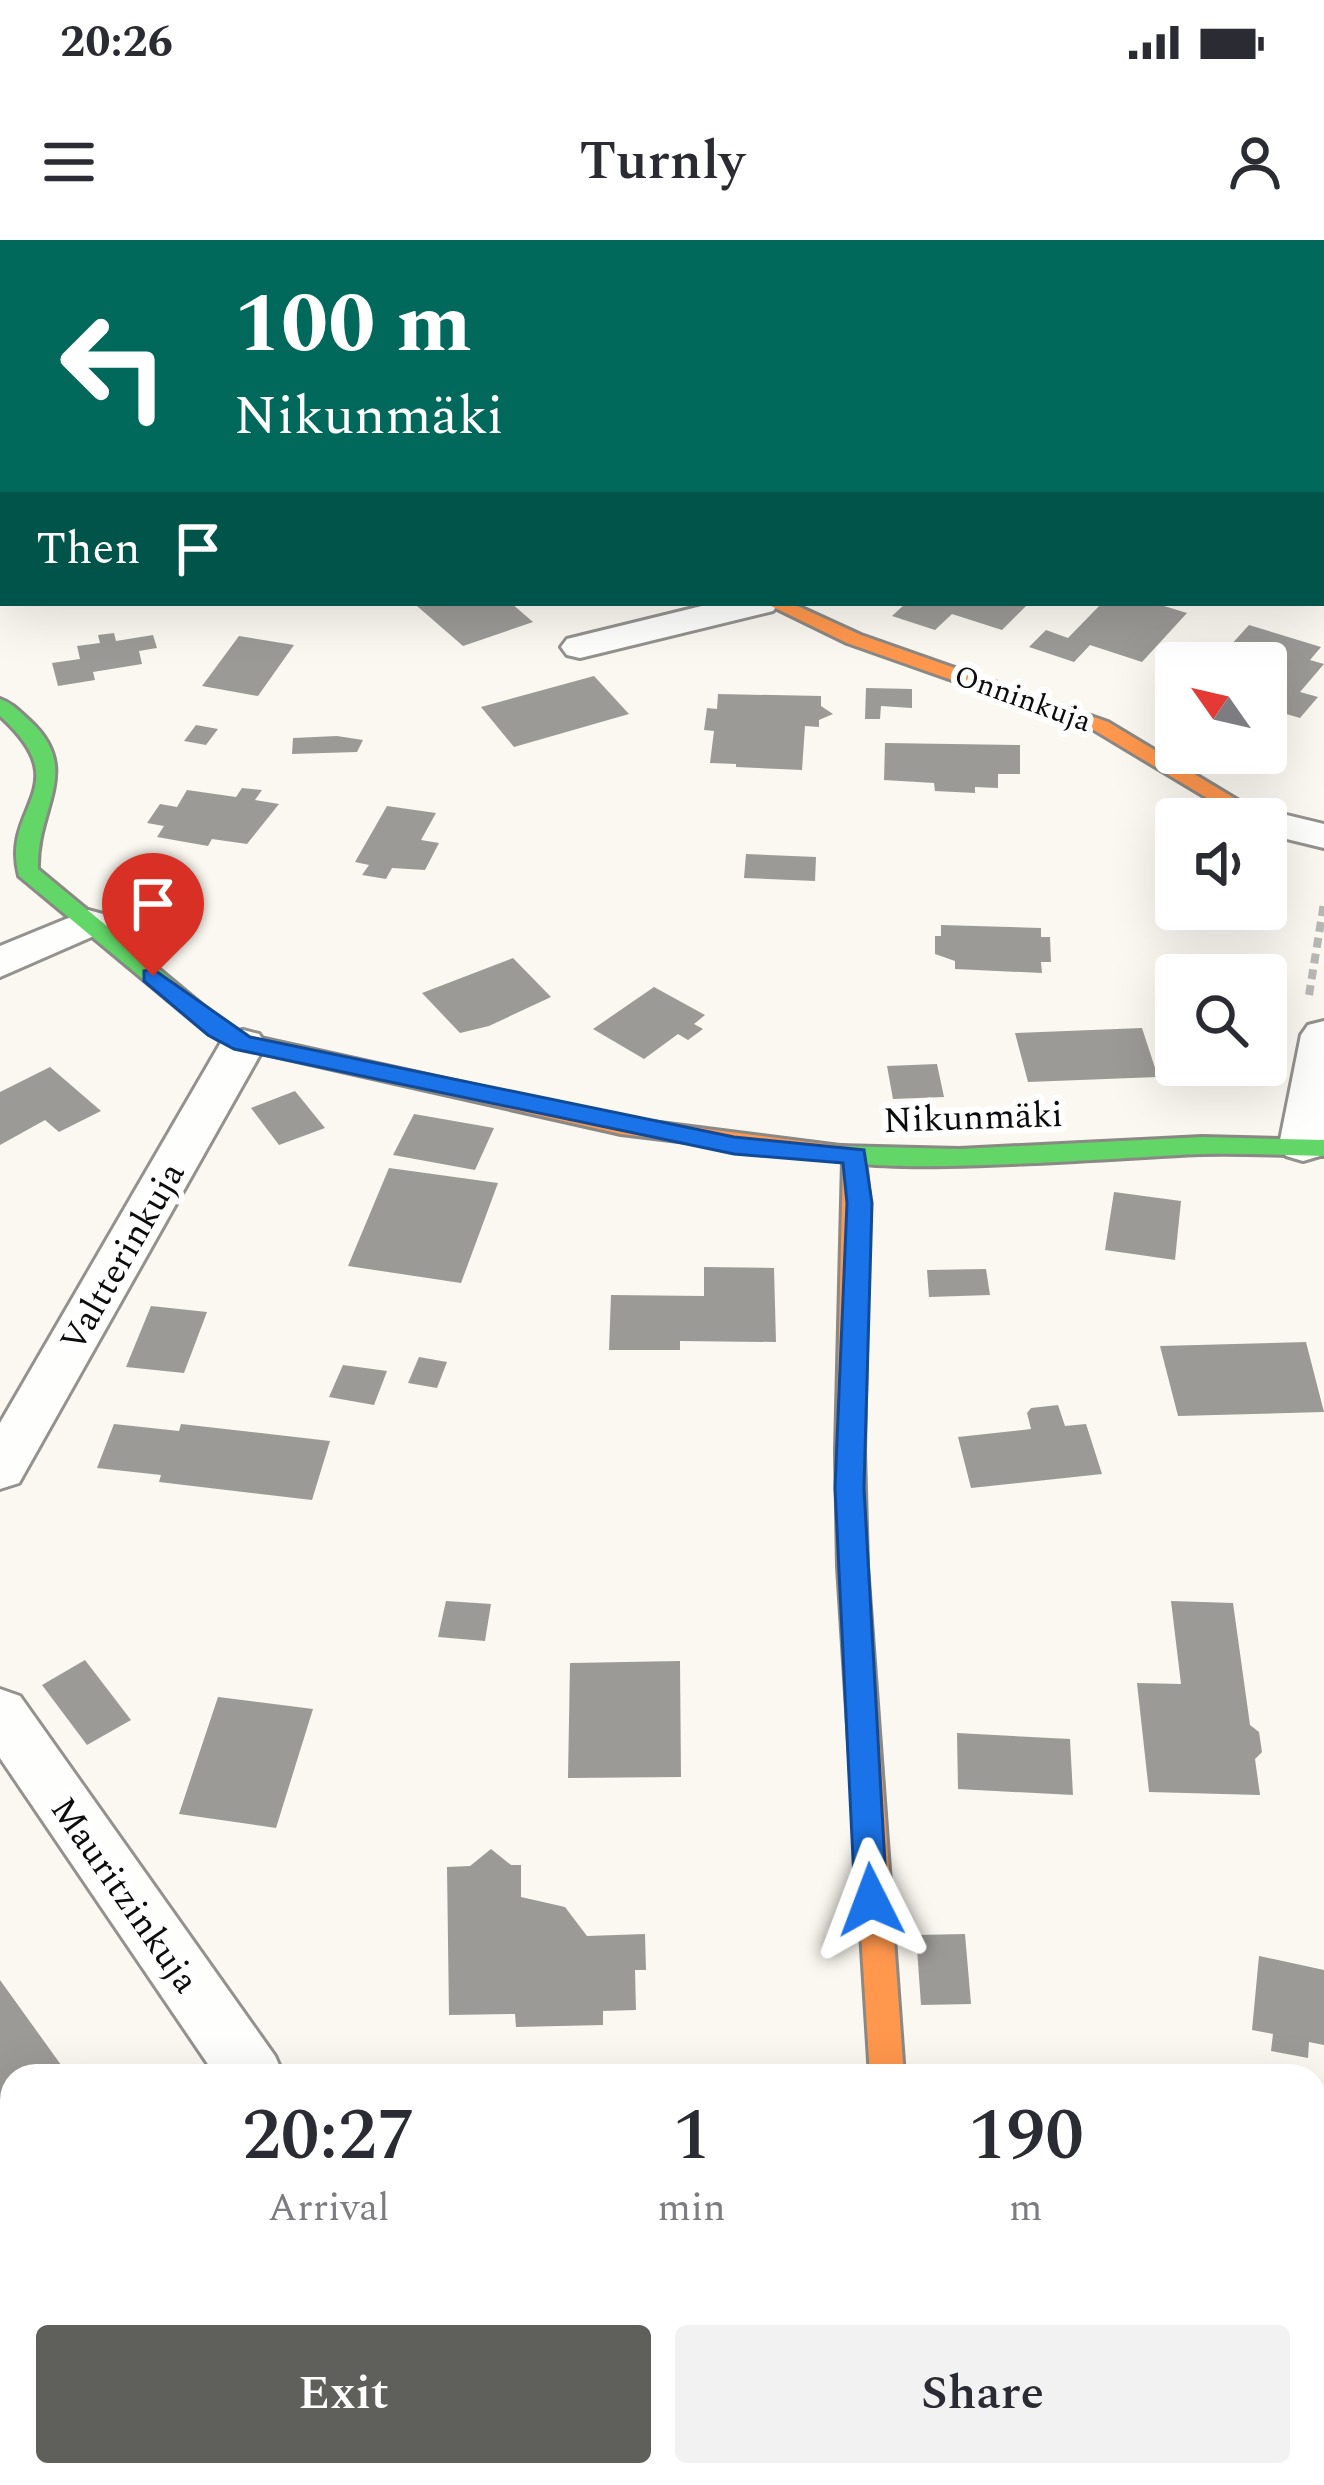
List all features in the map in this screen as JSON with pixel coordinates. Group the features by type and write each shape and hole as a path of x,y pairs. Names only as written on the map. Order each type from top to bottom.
{"street":[{"path":"580,647 748,606"},
{"name":"Onninkuja","path":"781,606 818,627 1103,727 1216,798"},
{"name":"Nikunmäki","path":"0,705 47,746 52,764 20,851 27,871 217,1030 243,1044 734,1145 855,1156 1221,1143 1313,1147"},
{"name":"Onninkuja","path":"1287,826 1324,836"},
{"path":"0,963 88,922"},
{"path":"1313,1147 1324,1035"},
{"name":"Valtterinkuja","path":"0,1469 243,1044"},
{"path":"855,1156 860,1203 850,1488 871,1900 886,2064"},
{"name":"Mauritzinkuja","path":"0,1712 244,2064"}],"building":[{"path":"417,606 514,606 533,622 463,646"},
{"path":"903,606 1026,606 1002,630 952,614 935,630 892,616"},
{"path":"1099,606 1164,606 1187,613 1160,642 1155,642 1142,662 1090,645 1074,662 1029,647 1046,630 1068,638"},
{"path":"1249,625 1321,647 1310,660 1324,664 1300,692 1318,697 1300,718 1287,714 1287,642 1234,642"},
{"path":"114,633 116,641 153,635 157,648 139,651 142,664 93,672 95,680 58,686 52,663 80,659 77,646 100,643 98,635"},
{"path":"239,636 294,645 258,696 202,686"},
{"path":"594,676 629,714 514,747 481,707"},
{"path":"866,688 912,689 912,708 881,706 880,719 865,719"},
{"path":"718,694 821,696 821,706 833,714 819,720 819,727 805,726 802,770 710,763 714,731 704,730 707,708 717,709"},
{"path":"196,725 218,729 206,745 184,741"},
{"path":"293,738 363,740 357,752 292,754"},
{"path":"885,743 1020,745 1020,774 998,774 998,788 975,787 975,793 935,791 934,783 884,780"},
{"path":"242,788 262,790 255,800 279,804 247,844 212,839 208,846 157,837 164,826 147,823 160,804 177,807 187,790 236,797"},
{"path":"387,806 436,813 421,840 439,843 425,870 392,868 386,879 362,875 369,865 355,862"},
{"path":"746,854 816,857 815,881 744,878"},
{"path":"941,925 1041,928 1041,937 1050,937 1051,962 1041,962 1042,973 955,969 955,961 935,954 935,936 941,936"},
{"path":"513,958 551,997 489,1026 460,1033 422,993"},
{"path":"654,987 705,1015 694,1024 703,1029 688,1040 678,1034 644,1059 593,1029"},
{"path":"1142,1028 1155,1077 1028,1082 1015,1033"},
{"path":"937,1064 944,1097 893,1099 887,1066"},
{"path":"50,1067 101,1111 59,1132 45,1120 0,1145 0,1092"},
{"path":"295,1091 325,1128 279,1145 251,1108"},
{"path":"414,1114 494,1128 475,1170 393,1155"},
{"path":"389,1168 498,1183 461,1283 348,1266"},
{"path":"1114,1192 1181,1201 1175,1260 1105,1250"},
{"path":"704,1267 774,1268 776,1342 680,1341 680,1350 609,1350 611,1295 704,1296"},
{"path":"986,1269 990,1295 929,1297 927,1270"},
{"path":"151,1306 207,1312 184,1373 126,1367"},
{"path":"1306,1342 1324,1412 1178,1416 1160,1346"},
{"path":"419,1357 447,1362 437,1388 408,1383"},
{"path":"343,1365 387,1371 374,1405 329,1397"},
{"path":"1058,1405 1065,1426 1086,1424 1102,1474 971,1488 958,1437 1031,1429 1027,1413 1031,1408"},
{"path":"114,1424 179,1431 181,1424 330,1441 312,1500 159,1482 161,1475 97,1468"},
{"path":"446,1601 491,1604 485,1641 438,1637"},
{"path":"1171,1601 1233,1603 1250,1725 1259,1732 1262,1752 1255,1759 1260,1795 1149,1792 1137,1683 1181,1684"},
{"path":"85,1660 131,1720 87,1745 42,1685"},
{"path":"680,1661 681,1777 568,1778 570,1663"},
{"path":"218,1697 313,1709 276,1828 179,1814"},
{"path":"957,1733 1070,1739 1073,1795 958,1789"},
{"path":"491,1849 511,1865 521,1865 521,1897 565,1907 587,1936 645,1934 646,1970 635,1970 636,2010 603,2011 603,2025 516,2027 515,2014 449,2015 447,1867 470,1866"},
{"path":"965,1934 971,2004 921,2005 916,1935"},
{"path":"1259,1956 1324,1970 1324,2045 1309,2042 1308,2058 1271,2051 1273,2034 1252,2030"},
{"path":"0,1980 60,2064 0,2064"}],"traffic: fast":[{"path":"0,705 28,730 43,750 48,768 26,842 27,871 217,1029 238,1041"},
{"path":"837,1154 959,1157 1202,1146 1324,1148"}],"traffic: slow":[{"path":"782,606 854,639 1101,726 1223,798"},
{"path":"238,1041 621,1126 837,1154"},
{"path":"855,1155 852,1566 886,2064"}],"route":[{"path":"153,976 217,1030 243,1044 734,1145 855,1156 860,1203 850,1488 871,1900"}]}
